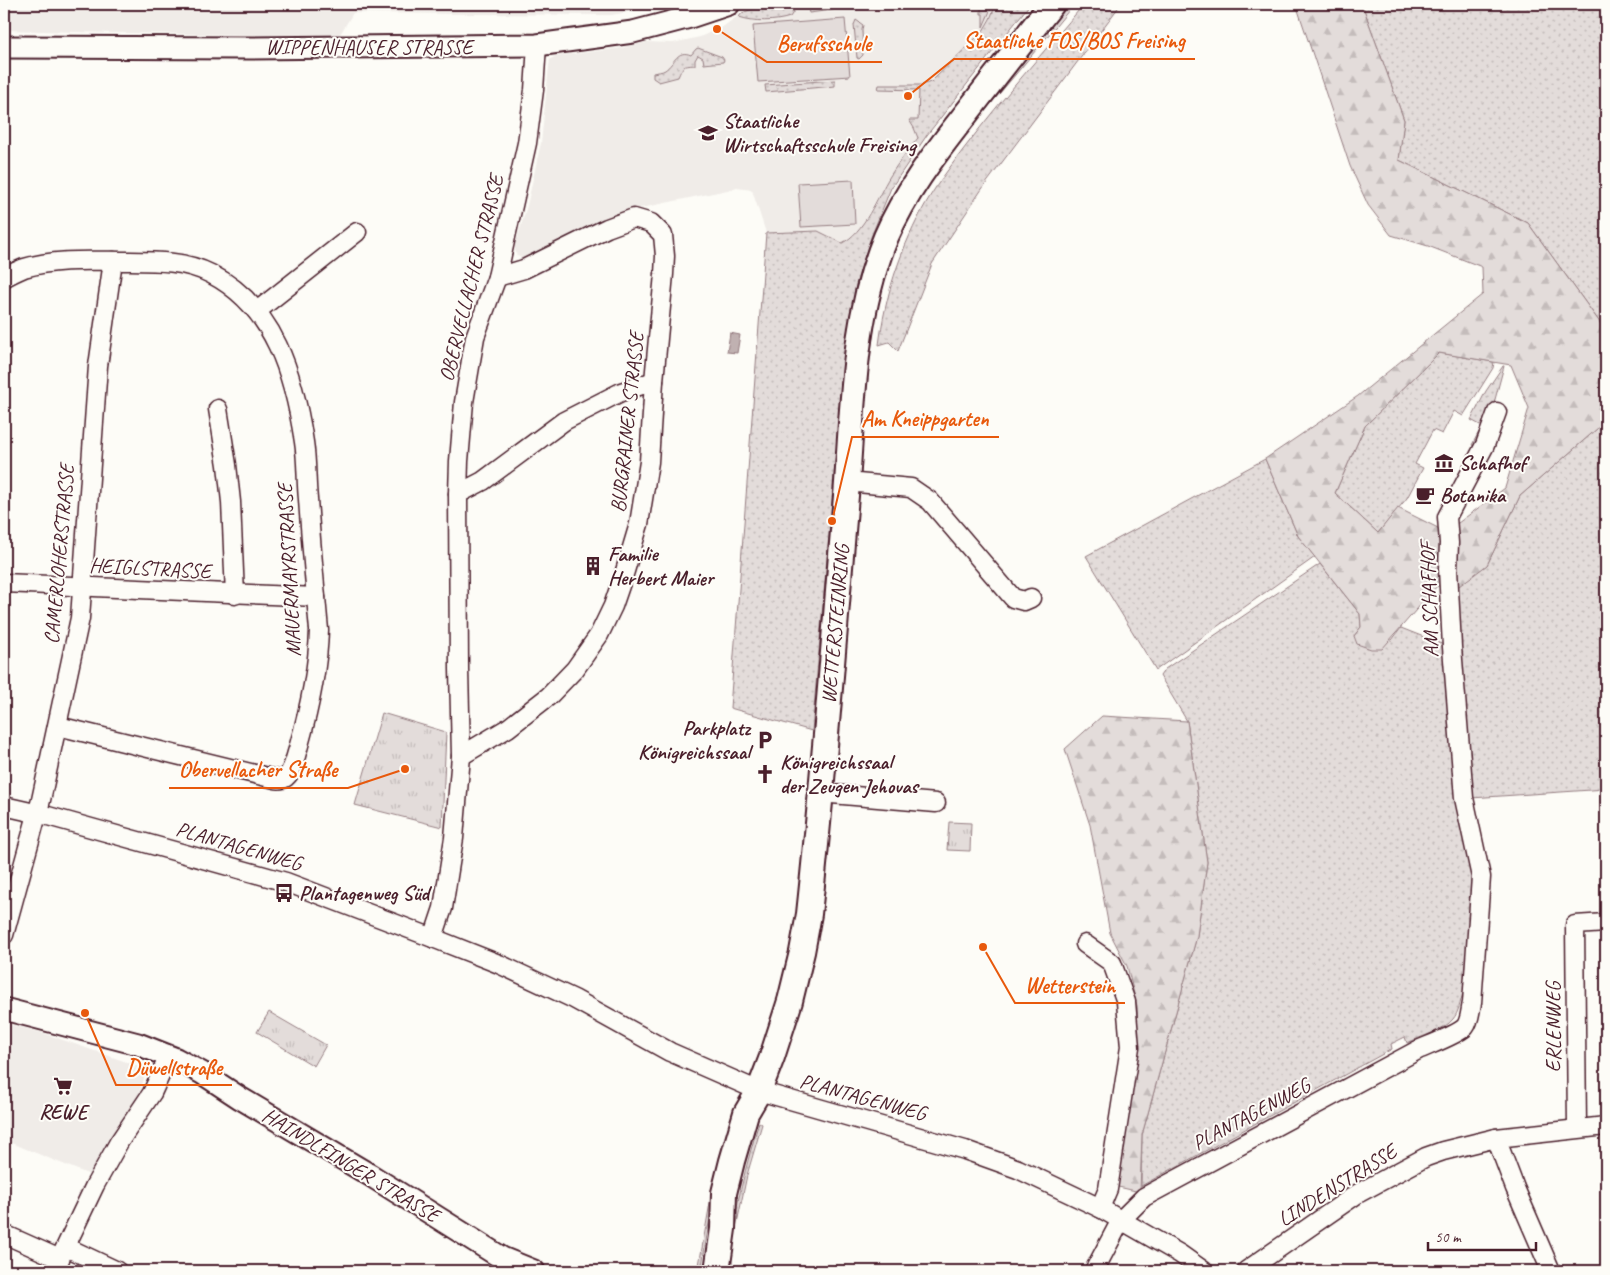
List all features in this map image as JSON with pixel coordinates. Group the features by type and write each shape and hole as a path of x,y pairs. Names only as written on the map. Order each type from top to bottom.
{"main road":[{"name":"WETTERSTEINRING","path":"717,1271 723,1229 724,1192 744,1119 759,1092 790,1001 802,952 810,905 853,401 861,324 874,270 886,237 904,201 935,154 1052,4"}],"street":[{"name":"WIPPENHAUSER STRASSE","path":"4,47 259,48 537,45 612,36 650,29 729,4"},
{"name":"OBERVELLACHER STRASSE","path":"433,938 443,908 454,838 461,756 458,461 464,402 475,337 497,277 527,143 534,90 537,45"},
{"name":"BURGRAINER STRASSE","path":"461,756 508,728 549,696 575,669 599,635 613,606 639,524 649,462 665,256 663,236 651,222 634,218 607,228 524,269 497,277"},
{"path":"257,310 357,232"},
{"name":"MAUERMAYRSTRASSE","path":"4,278 24,268 36,266 63,262 113,261 168,262 198,269 224,282 257,310 284,356 297,405 304,443 319,630 318,656 306,720 291,770 287,776 283,779 274,779 58,726"},
{"name":"CAMERLOHERSTRASSE","path":"4,934 37,814 58,726 80,618 98,366 113,261"},
{"path":"458,494 483,481 564,421 621,392 654,381"},
{"name":"HEIGLSTRASSE","path":"218,409 231,502 235,595"},
{"name":"AM SCHAFHOF","path":"1464,798 1452,647 1448,569 1450,543 1447,517 1485,445 1497,412"},
{"path":"847,482 911,488 930,501 1013,598 1024,601 1031,598"},
{"name":"HEIGLSTRASSE","path":"4,583 316,598"},
{"path":"820,793 936,803"},
{"name":"PLANTAGENWEG","path":"4,806 286,882 499,964 574,999 670,1052 759,1092 965,1150 1018,1169 1121,1220 1144,1197 1418,1050 1458,1032 1466,1026 1472,1004 1481,877 1464,798"},
{"name":"ERLENWEG","path":"1577,1128 1575,925 1606,923"},
{"path":"1085,944 1112,963 1126,1002 1130,1047 1108,1189 1100,1208"},
{"name":"HAINDLFINGER STRASSE","path":"4,1009 138,1044 169,1056 202,1073 502,1258 534,1271"},
{"path":"60,1259 95,1185 119,1142 152,1093 169,1056"},
{"name":"LINDENSTRASSE","path":"1246,1271 1357,1194 1426,1157 1496,1138 1606,1126"},
{"path":"1496,1138 1515,1188 1551,1271"},
{"path":"1094,1271 1121,1220 1180,1254 1204,1271"},
{"path":"4,1234 60,1259 117,1271"}],"shaded area":[{"path":"4,4 679,4 611,15 353,13 339,36 4,30"},
{"name":"Staatliche Wirtschaftsschule Freising","path":"765,4 1021,4 891,174 861,226 849,240 842,243 818,231 766,233 752,190 737,188 622,212 525,259 517,256 515,245 527,206 541,143 550,60 556,56 621,48 647,42 673,43 700,37 724,26 742,13"},
{"path":"730,333 740,335 737,353 727,352"},
{"path":"4,1023 40,1032 141,1067 146,1073 138,1096 119,1124 90,1175 4,1140"}],"green space":[{"path":"765,4 807,4 794,5 794,11 790,17 784,19 758,21 739,17 742,13"},
{"path":"807,4 859,4 809,13"},
{"path":"981,4 993,4 983,27 983,14 981,14"},
{"path":"996,4 1030,4 927,135 891,188 871,237 856,284 845,349 812,731 730,708 766,233 818,231 842,243 850,238 863,223 893,171 918,138 909,120 918,120 919,90 878,89 879,85 921,85 931,82 983,31"},
{"path":"1069,4 1074,4 933,177 907,219 897,241 883,279 877,308 859,470 863,389 880,276 919,190 1021,61"},
{"path":"1084,4 1121,4 982,189 932,264 898,351 889,342 879,345 885,310 894,276 913,228 926,203 980,128"},
{"path":"1296,4 1362,4 1404,120 1399,160 1528,223 1606,331 1606,421 1520,496 1487,565 1459,586 1437,586 1382,649 1371,649 1357,644 1354,636 1361,627 1360,614 1298,536 1265,459 1358,396 1483,294 1482,267 1428,246 1391,235 1368,205 1350,166","holes":["1439,353 1511,365 1529,408 1505,488 1446,532 1398,508 1378,533 1335,493 1365,426"]},
{"path":"1362,4 1606,4 1606,331 1528,223 1399,160 1404,120"},
{"path":"845,19 850,76 758,82 753,26"},
{"path":"856,20 863,25 863,55 859,59 857,58 854,25"},
{"path":"698,48 722,57 723,62 704,64 703,58 698,55 695,65 684,67 678,77 659,82 653,78 653,73 665,70 679,55 691,55"},
{"path":"835,80 835,86 766,92 765,85"},
{"path":"853,180 855,224 801,227 798,183"},
{"path":"1439,353 1494,362 1493,368 1463,416 1454,411 1442,434 1433,430 1415,464 1423,468 1407,498 1378,533 1335,493 1365,426"},
{"path":"1503,366 1486,433 1478,449 1472,445 1482,426 1471,420 1486,391"},
{"path":"1606,421 1606,789 1471,798 1455,586 1487,565 1520,496"},
{"path":"1265,459 1298,536 1315,557 1156,670 1086,556"},
{"path":"1320,564 1360,614 1361,627 1354,636 1392,640 1401,628 1444,645 1474,874 1468,989 1463,993 1455,1016 1444,1027 1407,1043 1405,1037 1391,1044 1392,1049 1141,1186 1142,1135 1197,936 1207,862 1187,721 1160,676 1165,669"},
{"path":"382,713 446,732 442,827 355,805"},
{"path":"1102,716 1187,721 1207,862 1197,936 1142,1135 1140,1192 1114,1186 1138,1049 1137,1006 1127,966 1110,933 1090,825 1065,749"},
{"path":"949,822 971,823 970,851 947,850"},
{"path":"269,1012 326,1045 314,1066 257,1032"},
{"path":"732,1116 735,1117 712,1205 701,1271 698,1271 711,1197"},
{"path":"759,1122 762,1124 747,1175 730,1257 728,1252 734,1219"}],"place":[{"name":"Berufsschule","path":"717,29"},
{"name":"Staatliche FOS/BOS Freising","path":"908,96"},
{"name":"Staatliche Wirtschaftsschule Freising","path":"708,133"},
{"name":"Schafhof","path":"1444,463"},
{"name":"Botanika","path":"1425,495"},
{"name":"Am Kneippgarten","path":"832,521"},
{"name":"Familie Herbert Maier","path":"593,566"},
{"name":"Parkplatz Königreichssaal","path":"765,740"},
{"name":"Obervellacher Straße","path":"405,769"},
{"name":"Königreichssaal der Zeugen Jehovas","path":"765,774"},
{"name":"Plantagenweg Süd","path":"284,893"},
{"name":"Wetterstein","path":"983,947"},
{"name":"Düwellstraße","path":"85,1013"},
{"name":"REWE","path":"63,1086"}]}
